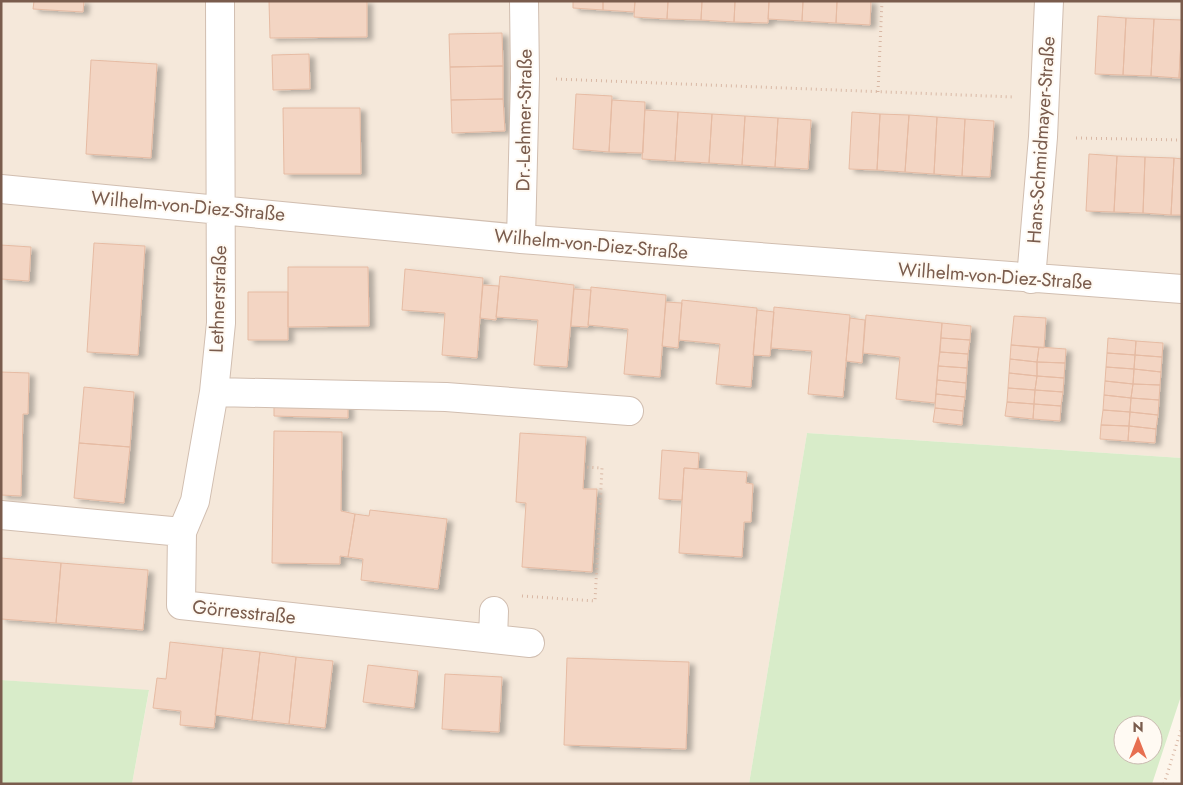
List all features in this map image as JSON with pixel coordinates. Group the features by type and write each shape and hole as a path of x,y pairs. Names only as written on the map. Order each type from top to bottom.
{"street":[{"name":"Lethnerstraße","path":"182,532 195,501 214,392 221,322 220,1"},
{"name":"Dr.-Lehmer-Straße","path":"521,238 525,78 524,1"},
{"name":"Hans-Schmidmayer-Straße","path":"1031,279 1043,137 1049,1"},
{"name":"Wilhelm-von-Diez-Straße","path":"1,189 521,238 1031,279 1182,289"},
{"path":"214,392 446,397 629,411"},
{"path":"1,515 182,532"},
{"name":"Görresstraße","path":"182,532 181,605 530,643"},
{"path":"492,639 505,603"}],"path":[{"path":"878,92 882,1"},
{"path":"525,78 1044,98"},
{"path":"1043,137 1182,140"},
{"path":"505,603 595,601 597,524 602,468 584,466"},
{"path":"1164,784 1182,726"}],"shaded area":[{"path":"1,1 1182,1 1182,458 807,433 749,784 132,784 149,691 1,680"}],"green space":[{"path":"807,433 1182,458 1182,693 1163,751 1163,715 1113,715 1113,765 1158,765 1152,784 749,784"},
{"path":"1,680 149,690 132,784 1,784"}],"building":[{"path":"34,1 84,1 83,12 33,9"},
{"path":"269,1 367,1 367,37 270,38"},
{"path":"573,1 603,1 603,10 573,8"},
{"path":"603,1 635,1 634,12 603,10"},
{"path":"635,1 668,1 667,19 634,17"},
{"path":"668,1 702,1 701,20 667,19"},
{"path":"702,1 735,1 734,22 701,20"},
{"path":"735,1 769,1 768,23 734,22"},
{"path":"769,1 803,1 802,21 768,19"},
{"path":"803,1 837,1 836,23 802,21"},
{"path":"837,1 871,1 870,25 836,23"},
{"path":"1098,16 1126,18 1123,75 1095,74"},
{"path":"1126,18 1154,19 1151,76 1123,75"},
{"path":"1154,19 1182,20 1179,78 1151,76"},
{"path":"1182,26 1182,78 1179,78"},
{"path":"502,33 503,66 450,67 449,34"},
{"path":"309,54 310,89 273,90 272,55"},
{"path":"91,60 157,64 151,158 86,154"},
{"path":"503,66 503,99 451,100 450,67"},
{"path":"576,94 612,96 609,152 573,149"},
{"path":"503,99 505,131 452,133 451,100"},
{"path":"612,100 645,102 643,153 609,152"},
{"path":"283,108 360,108 361,174 284,174"},
{"path":"645,110 678,112 675,161 642,159"},
{"path":"678,112 712,114 709,163 675,161"},
{"path":"852,112 880,114 877,170 849,169"},
{"path":"712,114 745,116 742,165 709,163"},
{"path":"880,114 909,115 905,172 877,170"},
{"path":"909,115 937,117 934,174 905,172"},
{"path":"745,116 778,118 775,167 742,165"},
{"path":"937,117 965,119 962,176 934,174"},
{"path":"778,118 811,120 808,169 775,167"},
{"path":"965,119 994,121 990,177 962,176"},
{"path":"1089,154 1117,156 1114,212 1086,211"},
{"path":"1117,156 1145,157 1143,213 1114,212"},
{"path":"1145,157 1174,158 1171,215 1143,213"},
{"path":"1174,158 1182,159 1182,215 1171,215"},
{"path":"94,243 145,246 138,355 87,352"},
{"path":"1,245 31,247 29,281 1,279"},
{"path":"288,267 368,267 369,326 288,327"},
{"path":"405,269 483,278 477,358 442,355 445,313 402,310"},
{"path":"500,276 574,285 567,367 534,365 538,320 496,317"},
{"path":"483,285 499,286 496,320 480,318"},
{"path":"591,287 666,295 660,377 624,374 628,329 588,325"},
{"path":"574,289 591,290 588,327 571,326"},
{"path":"248,292 288,292 288,340 248,340"},
{"path":"682,300 757,308 751,387 716,384 720,344 679,340"},
{"path":"666,302 682,303 678,348 662,346"},
{"path":"774,307 850,315 843,397 808,394 812,351 771,348"},
{"path":"757,310 774,312 770,356 753,355"},
{"path":"866,315 942,323 935,403 896,399 900,357 863,353"},
{"path":"1014,316 1046,318 1044,348 1011,345"},
{"path":"850,318 865,320 862,363 846,361"},
{"path":"942,323 971,326 970,340 941,338"},
{"path":"941,338 970,340 968,354 940,352"},
{"path":"1108,338 1136,341 1135,355 1107,353"},
{"path":"1136,341 1163,343 1162,357 1135,355"},
{"path":"1011,345 1039,347 1037,362 1010,359"},
{"path":"1039,347 1066,349 1065,363 1037,362"},
{"path":"940,352 968,354 967,368 938,366"},
{"path":"1107,353 1135,355 1134,369 1106,367"},
{"path":"1135,355 1162,357 1161,372 1134,369"},
{"path":"1010,359 1037,362 1037,376 1009,373"},
{"path":"1037,362 1065,363 1064,378 1037,376"},
{"path":"938,366 967,368 966,383 937,380"},
{"path":"1106,367 1134,369 1133,384 1105,381"},
{"path":"1134,369 1161,372 1160,385 1133,384"},
{"path":"1,372 29,373 28,414 23,414 21,496 1,495"},
{"path":"1009,373 1037,376 1035,390 1008,388"},
{"path":"1037,376 1064,378 1063,392 1035,390"},
{"path":"937,380 966,383 965,397 936,394"},
{"path":"1105,381 1133,384 1131,398 1104,395"},
{"path":"1133,384 1160,385 1159,400 1131,398"},
{"path":"84,387 134,392 130,447 79,443"},
{"path":"1008,388 1035,390 1034,404 1007,402"},
{"path":"1035,390 1063,392 1061,406 1034,404"},
{"path":"936,394 965,397 963,411 935,408"},
{"path":"1104,395 1131,398 1130,412 1103,410"},
{"path":"1131,398 1159,400 1158,415 1130,412"},
{"path":"274,402 348,404 348,418 274,416"},
{"path":"1007,402 1034,404 1033,419 1005,416"},
{"path":"1034,404 1061,406 1060,421 1033,419"},
{"path":"935,408 963,411 962,425 933,422"},
{"path":"1103,410 1130,412 1129,426 1101,425"},
{"path":"1130,412 1158,415 1156,429 1129,426"},
{"path":"1101,425 1129,426 1128,441 1100,439"},
{"path":"1129,426 1156,429 1155,443 1128,441"},
{"path":"274,431 342,432 341,511 355,514 348,557 340,556 340,564 272,563"},
{"path":"520,433 586,437 583,489 597,489 592,572 522,567 526,503 516,502"},
{"path":"79,443 130,447 124,503 74,498"},
{"path":"662,450 699,453 698,469 684,468 682,500 659,499"},
{"path":"684,468 747,472 746,483 753,484 751,522 744,522 742,557 679,553"},
{"path":"370,510 447,519 438,589 361,580 363,559 348,557 355,514 369,516"},
{"path":"1,558 61,563 56,623 1,619"},
{"path":"61,563 148,570 143,630 56,623"},
{"path":"170,642 223,648 214,728 180,725 181,711 153,708 157,678 166,679"},
{"path":"223,648 260,652 252,720 215,715"},
{"path":"260,652 296,657 289,724 252,720"},
{"path":"296,657 333,661 325,728 289,724"},
{"path":"567,658 689,662 686,749 564,745"},
{"path":"368,665 418,671 414,708 363,702"},
{"path":"445,674 502,677 499,732 442,729"}]}
